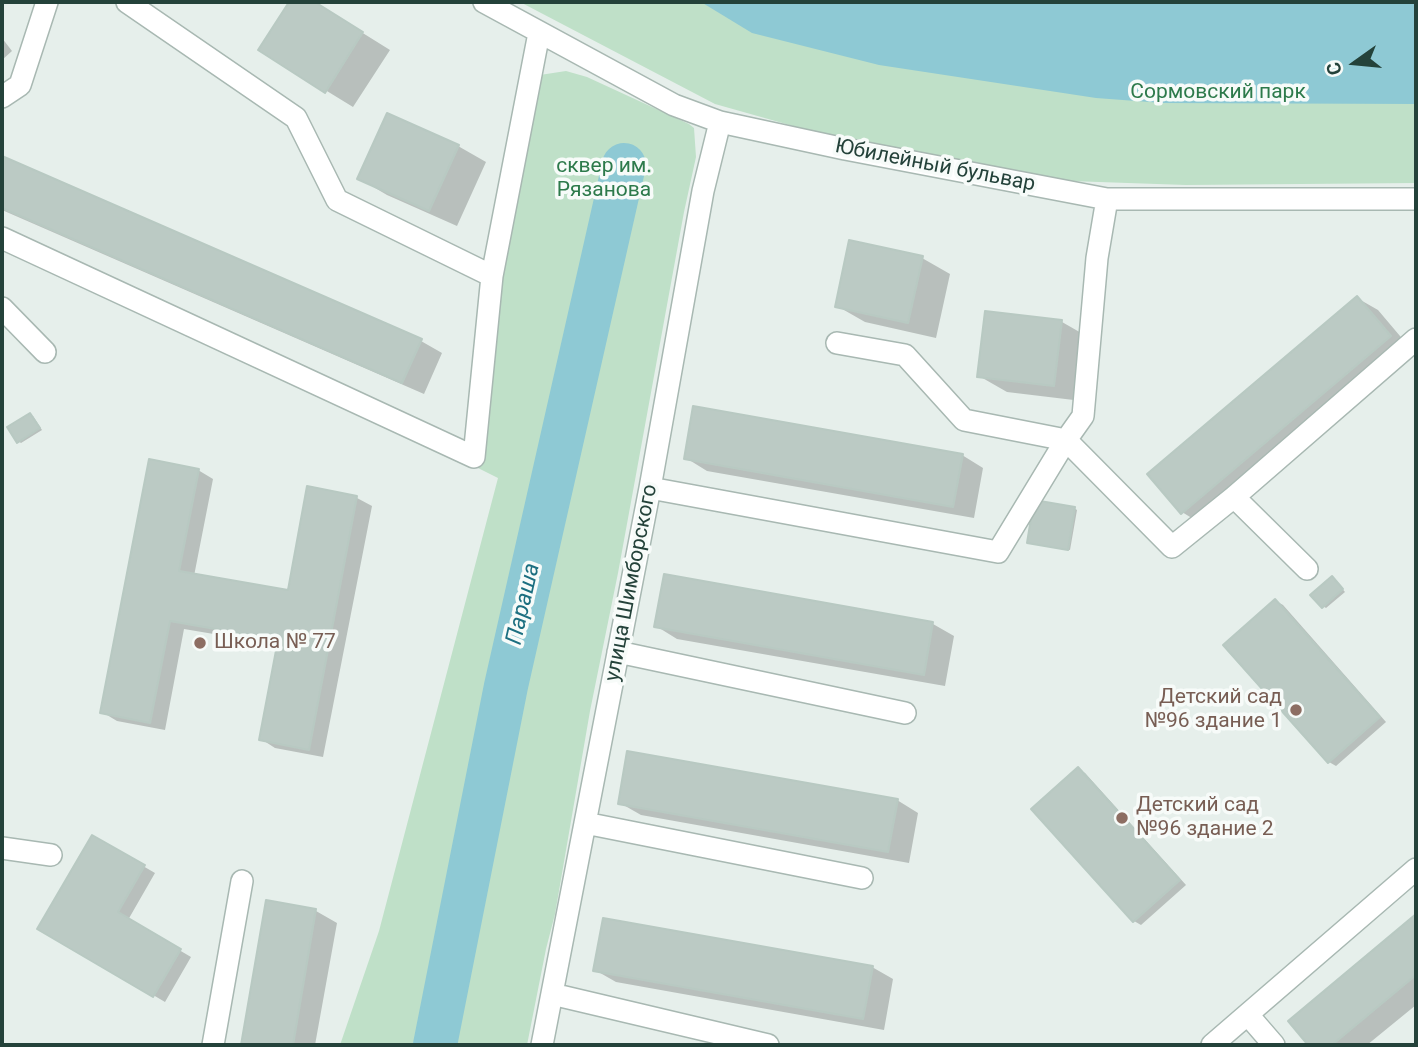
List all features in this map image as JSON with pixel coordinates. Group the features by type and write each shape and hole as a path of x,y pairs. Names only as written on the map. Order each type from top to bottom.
{"street":[{"path":"2,97 20,85 47,2"},
{"path":"127,2 296,118 337,200 492,276"},
{"name":"Юбилейный бульвар","path":"484,2 674,105 720,122 845,149 1107,199 1416,199"},
{"path":"2,238 474,457 492,276 539,33"},
{"name":"улица Шимборского","path":"542,1045 650,488 703,191 720,122"},
{"path":"650,488 998,552 1083,416 1097,258 1107,199"},
{"path":"2,308 45,352"},
{"path":"837,343 905,355 964,420 1066,440 1172,547 1234,497 1416,339"},
{"path":"1234,497 1307,569"},
{"path":"618,652 905,713"},
{"path":"585,823 862,878"},
{"path":"2,848 51,855"},
{"path":"1212,1045 1416,869"},
{"path":"213,1045 242,881"},
{"path":"552,994 768,1045"},
{"path":"1248,1015 1275,1045"}],"green space":[{"name":"Сормовский парк","path":"520,2 1416,2 1416,183 1186,185 1070,181 825,135 715,104"},
{"name":"сквер им. Рязанова","path":"566,71 587,77 689,124 694,128 696,157 590,711 555,914 527,1045 340,1045 379,931 498,478 476,467 499,278 540,75"}],"water":[{"path":"701,2 1416,2 1416,104 1163,103 1096,98 879,65 752,33"}],"building":[{"path":"289,2 315,2 363,32 325,93 258,50"},
{"path":"387,113 459,145 429,211 357,179"},
{"path":"2,156 422,339 402,383 2,208"},
{"path":"849,240 923,256 908,323 835,307"},
{"path":"1357,296 1391,336 1181,514 1147,474"},
{"path":"985,311 1062,320 1054,386 977,377"},
{"path":"693,406 963,454 953,507 684,459"},
{"path":"30,413 40,428 17,443 7,427"},
{"path":"149,459 199,469 179,571 288,590 307,486 357,496 309,750 259,740 278,640 170,621 150,723 100,713"},
{"path":"1034,500 1075,507 1068,550 1027,543"},
{"path":"664,574 933,622 924,675 654,627"},
{"path":"1332,576 1343,589 1322,608 1310,595"},
{"path":"1275,599 1380,717 1328,763 1223,645"},
{"path":"627,751 898,799 888,852 618,804"},
{"path":"1078,767 1180,880 1133,922 1031,809"},
{"path":"92,835 145,865 118,912 181,949 153,997 37,929"},
{"path":"266,900 316,909 293,1045 241,1045"},
{"path":"1416,914 1416,975 1332,1045 1308,1045 1288,1021"},
{"path":"603,918 873,966 863,1019 593,971"}],"waterway":[{"name":"Параша","path":"435,1045 506,686 624,165"}],"place":[{"name":"Школа № 77","path":"200,643"},
{"name":"Детский сад №96 здание 1","path":"1296,710"},
{"name":"Детский сад №96 здание 2","path":"1122,818"}]}
